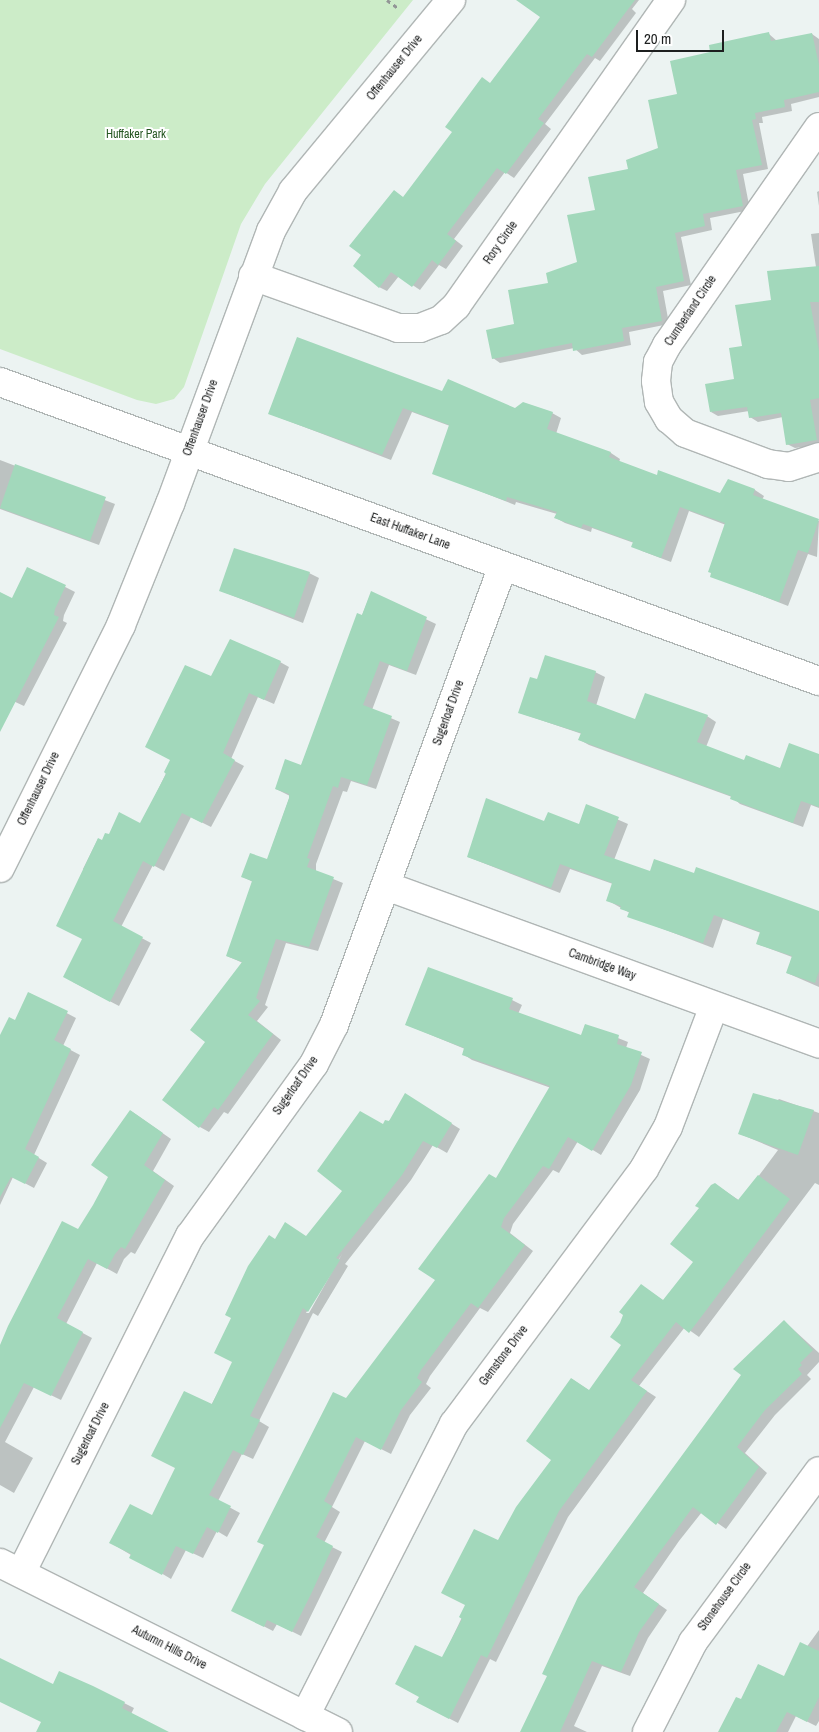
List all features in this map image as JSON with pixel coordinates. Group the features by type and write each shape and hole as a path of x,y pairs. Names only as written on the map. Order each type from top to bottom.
{"street":[{"name":"Offenhauser Drive","path":"0,868 121,626 271,231 293,191 451,0"},
{"name":"Rory Circle","path":"253,276 398,328 420,328 440,320 456,306 671,0"},
{"name":"Cumberland Circle","path":"819,127 667,345 658,362 656,381 659,402 670,419 684,433 768,464 789,468 819,457"},
{"name":"East Huffaker Lane","path":"0,382 819,681"},
{"name":"Sugerloaf Drive","path":"10,1568 190,1236 314,1064 334,1025 503,566"},
{"name":"Cambridge Way","path":"386,886 819,1044"},
{"name":"Gemstone Drive","path":"305,1716 454,1424 644,1169 668,1127 714,1006"},
{"name":"Stonehouse Circle","path":"647,1732 693,1642 819,1471"},
{"name":"Autumn Hills Drive","path":"10,1568 338,1732"}],"path":[{"path":"387,0 398,8"}],"green space":[{"name":"Huffaker Park","path":"0,0 413,0 265,184 241,224 184,387 174,399 156,404 137,400 0,349"}],"building":[{"path":"516,0 635,0 592,57 587,54 538,119 544,123 506,174 497,168 447,234 456,241 438,265 432,260 412,287 391,272 379,288 353,266 361,255 349,246 394,190 403,197 452,132 445,127 482,77 490,83 540,17"},
{"path":"769,32 771,41 812,33 819,65 819,92 784,100 785,107 755,113 756,119 752,120 762,165 736,170 743,206 703,214 705,226 675,233 684,281 656,287 662,321 622,328 624,341 573,351 572,343 492,359 486,330 514,324 508,290 548,283 546,273 577,262 567,215 595,210 588,177 628,169 626,160 658,148 648,100 677,94 670,61 710,52 709,45"},
{"path":"819,266 819,302 810,302 819,351 819,398 810,400 817,440 786,445 781,413 749,418 747,407 710,412 705,384 734,379 729,348 742,346 735,305 771,300 767,271"},
{"path":"297,337 442,391 448,379 515,408 523,402 553,412 547,429 611,452 609,457 657,475 658,470 720,493 728,479 755,489 753,495 819,519 808,553 798,550 779,602 710,577 711,573 708,572 725,523 680,507 661,558 631,547 633,542 583,524 581,528 554,518 557,512 507,497 506,501 432,474 449,425 403,408 382,455 268,414"},
{"path":"15,464 106,497 90,541 0,508"},
{"path":"234,548 310,572 294,618 219,591"},
{"path":"27,567 66,585 55,609 54,615 59,617 0,732 0,592 12,598"},
{"path":"371,591 427,617 407,671 380,661 363,705 392,716 367,785 341,777 338,788 333,786 307,858 310,859 307,867 334,877 309,947 276,939 256,998 260,1001 248,1015 273,1034 218,1110 214,1107 199,1128 162,1100 205,1042 190,1030 242,962 226,956 252,881 241,877 250,853 267,859 289,798 289,794 275,789 285,759 301,765 357,613 362,615"},
{"path":"230,639 281,661 264,700 249,693 223,753 235,760 202,823 182,813 154,867 143,861 113,921 143,937 110,1002 63,977 82,939 56,926 98,838 102,840 105,833 109,834 119,812 140,823 166,774 164,772 170,760 145,747 185,665 211,676"},
{"path":"545,655 596,671 587,701 635,719 645,693 708,715 697,742 744,760 746,755 780,768 789,743 819,754 819,807 801,801 793,823 730,799 731,796 578,740 581,733 518,713 530,677 537,679"},
{"path":"486,798 544,821 548,812 579,824 586,804 619,817 604,855 650,871 654,859 694,873 696,867 819,911 819,971 815,983 786,973 792,956 756,944 760,932 714,915 703,943 627,917 629,912 620,909 621,906 606,901 612,883 560,864 551,888 467,857"},
{"path":"428,967 513,998 509,1009 581,1035 585,1024 619,1035 617,1044 642,1052 631,1085 592,1151 568,1137 549,1169 543,1166 504,1218 501,1227 525,1245 478,1308 471,1303 421,1370 417,1378 422,1382 401,1410 381,1450 356,1437 324,1501 332,1506 316,1537 333,1546 311,1594 292,1632 267,1620 264,1627 231,1611 264,1545 257,1542 333,1392 346,1398 435,1280 418,1269 489,1174 496,1178 550,1086 462,1055 464,1048 405,1025"},
{"path":"28,992 68,1011 54,1040 71,1049 25,1149 39,1157 25,1184 11,1177 0,1197 0,1035 9,1017 15,1020"},
{"path":"405,1093 452,1123 437,1148 423,1141 402,1175 336,1258 340,1260 308,1312 303,1308 250,1416 260,1420 243,1455 233,1450 209,1495 231,1506 218,1533 207,1527 193,1554 176,1546 162,1575 129,1558 131,1554 109,1543 130,1504 152,1515 175,1468 151,1456 184,1391 212,1404 232,1362 214,1353 231,1318 225,1315 248,1266 269,1235 275,1239 285,1222 306,1236 342,1191 317,1171 360,1111 383,1124 385,1120 389,1121"},
{"path":"753,1093 814,1110 798,1155 738,1134"},
{"path":"130,1110 163,1133 144,1165 165,1180 125,1249 121,1247 107,1269 88,1259 57,1318 83,1332 51,1396 24,1383 0,1428 0,1345 62,1221 78,1229 93,1205 108,1177 91,1165"},
{"path":"758,1175 790,1199 689,1333 676,1322 631,1380 647,1391 559,1511 487,1658 481,1655 449,1719 416,1702 419,1697 395,1684 415,1645 442,1657 462,1619 459,1617 465,1605 441,1593 474,1529 498,1540 516,1507 551,1460 526,1441 571,1378 589,1390 621,1345 610,1337 623,1315 619,1312 641,1284 663,1300 693,1262 670,1244 699,1208 695,1206 711,1185 715,1183 738,1200"},
{"path":"784,1320 813,1350 800,1363 802,1365 798,1369 802,1374 765,1410 737,1447 759,1467 716,1525 693,1507 634,1587 659,1604 639,1632 621,1672 592,1661 560,1732 520,1732 547,1676 542,1674 578,1597 741,1375 733,1369"},
{"path":"800,1642 819,1651 819,1697 807,1722 787,1712 776,1732 718,1732 736,1697 741,1699 758,1664 784,1676"},
{"path":"0,1658 53,1684 59,1671 125,1702 122,1708 169,1732 36,1732 41,1722 0,1702"}]}
